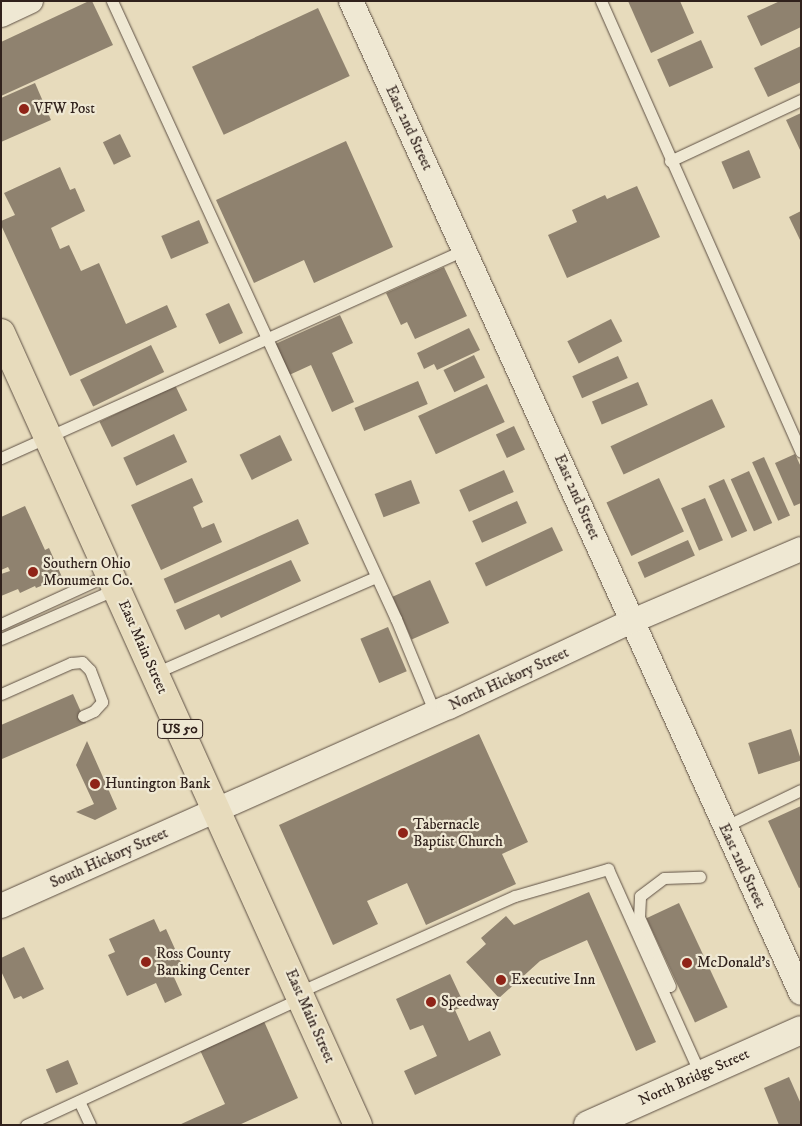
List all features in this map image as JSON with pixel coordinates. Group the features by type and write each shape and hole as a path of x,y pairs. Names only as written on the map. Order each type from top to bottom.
{"main road":[{"name":"East Main Street","path":"1,333 358,1125"},
{"name":"North Bridge Street","path":"588,1125 801,1030"}],"street":[{"path":"1,15 31,1"},
{"name":"East 2nd Street","path":"351,1 630,622 801,993"},
{"name":"North Hickory Street","path":"217,810 435,713 630,622 801,549"},
{"name":"South Hickory Street","path":"1,906 217,810"}],"lane":[{"path":"112,1 265,340 376,577 435,713"},
{"path":"601,1 670,161 801,452"},
{"path":"670,161 801,100"},
{"path":"1,458 464,250"},
{"path":"154,674 376,577"},
{"path":"1,624 113,581"},
{"path":"1,639 113,581"},
{"path":"1,694 71,663 82,662 90,670 102,702 94,711 83,716"},
{"path":"724,827 801,790"},
{"path":"26,1125 514,896 608,869 700,1074"},
{"path":"680,1026 682,1012 639,917 640,896 664,878 700,876"},
{"path":"79,1101 90,1125"}],"building":[{"path":"92,1 113,45 1,96 1,42"},
{"path":"628,1 680,1 694,33 651,53"},
{"path":"780,1 801,1 801,27 761,46 747,16"},
{"path":"318,8 350,76 224,135 192,67"},
{"path":"701,40 713,67 669,87 657,60"},
{"path":"801,46 801,82 768,97 754,68"},
{"name":"VFW Post","path":"35,83 51,120 1,142 1,98"},
{"path":"801,113 801,152 786,120"},
{"path":"120,134 131,156 114,165 103,142"},
{"path":"346,141 393,247 314,283 304,260 254,283 216,200"},
{"path":"749,150 761,178 733,189 721,162"},
{"path":"60,167 70,190 75,188 85,211 51,228 60,249 69,245 81,271 99,263 126,324 167,305 177,327 70,376 1,225 1,221 15,215 4,193"},
{"path":"637,186 660,237 567,278 548,235 577,222 572,210 605,195 607,199"},
{"path":"801,211 801,242 789,217"},
{"path":"199,220 209,243 171,259 161,236"},
{"path":"444,267 467,316 415,339 407,322 401,325 386,293"},
{"path":"229,303 243,333 219,344 205,314"},
{"path":"340,315 353,343 332,353 354,402 332,412 311,365 287,376 273,345"},
{"path":"611,319 622,341 579,364 567,341"},
{"path":"469,328 480,350 437,370 434,364 424,369 417,353"},
{"path":"151,345 164,372 93,407 80,380"},
{"path":"474,355 485,377 454,392 443,370"},
{"path":"618,356 628,378 582,398 572,376"},
{"path":"418,381 428,404 364,431 354,408"},
{"path":"638,382 648,405 602,425 592,402"},
{"path":"487,384 505,422 436,454 418,416"},
{"path":"175,385 187,410 112,447 100,422"},
{"path":"712,399 725,427 624,474 610,446"},
{"path":"514,426 525,450 507,458 496,434"},
{"path":"174,434 187,462 136,486 123,458"},
{"path":"280,435 292,460 252,480 240,455"},
{"path":"795,454 801,467 801,503 794,506 775,463"},
{"path":"764,457 790,515 778,521 752,462"},
{"path":"504,470 514,492 469,512 459,490"},
{"path":"749,471 772,523 754,531 731,479"},
{"path":"192,478 203,502 193,507 202,528 214,523 222,542 161,570 131,505"},
{"path":"659,478 684,531 631,556 606,503"},
{"path":"724,479 747,531 732,538 708,486"},
{"path":"411,480 420,503 384,517 375,494"},
{"path":"705,498 723,540 699,551 681,508"},
{"path":"517,501 527,523 482,543 472,521"},
{"path":"25,506 45,550 49,548 62,577 20,593 18,589 1,596 1,574 10,571 8,567 1,570 1,517"},
{"path":"298,519 309,544 175,603 164,579"},
{"path":"552,527 563,551 486,586 475,563"},
{"path":"688,540 695,556 645,578 638,562"},
{"path":"291,560 301,581 221,618 219,614 185,630 176,610"},
{"path":"430,580 449,623 412,640 393,597"},
{"path":"388,627 407,671 379,683 360,639"},
{"path":"73,694 86,723 2,759 1,725"},
{"path":"791,729 801,760 758,774 748,743"},
{"name":"Tabernacle Baptist Church","path":"479,734 528,842 502,854 516,884 426,925 407,883 367,901 378,924 333,945 279,825"},
{"name":"Huntington Bank","path":"87,741 117,809 95,820 76,812 94,804 76,765"},
{"path":"801,806 801,887 799,888 768,821"},
{"name":"Executive Inn","path":"589,892 656,1042 636,1051 587,940 540,961 499,998 466,962 486,944 481,938 506,916 514,925"},
{"name":"McDonald's","path":"679,903 728,1007 695,1022 646,918"},
{"name":"Ross County Banking Center","path":"154,919 160,932 166,929 184,969 173,975 182,995 165,1003 156,983 127,996 108,955 115,952 109,939"},
{"path":"24,947 44,989 23,999 21,996 14,999 1,971 1,958"},
{"name":"Speedway","path":"450,974 465,1006 455,1010 469,1041 490,1031 501,1055 415,1095 404,1071 437,1056 423,1025 410,1030 396,999"},
{"path":"263,1019 298,1098 239,1125 179,1125 225,1104 199,1048"},
{"path":"68,1060 78,1084 56,1093 46,1069"},
{"path":"789,1077 801,1104 801,1125 779,1125 764,1088"}],"place":[{"name":"VFW Post","path":"24,109"},
{"name":"Southern Ohio Monument Co.","path":"33,572"},
{"name":"Huntington Bank","path":"95,784"},
{"name":"Tabernacle Baptist Church","path":"403,833"},
{"name":"Ross County Banking Center","path":"146,962"},
{"name":"McDonald's","path":"687,963"},
{"name":"Executive Inn","path":"501,980"},
{"name":"Speedway","path":"431,1002"}]}
